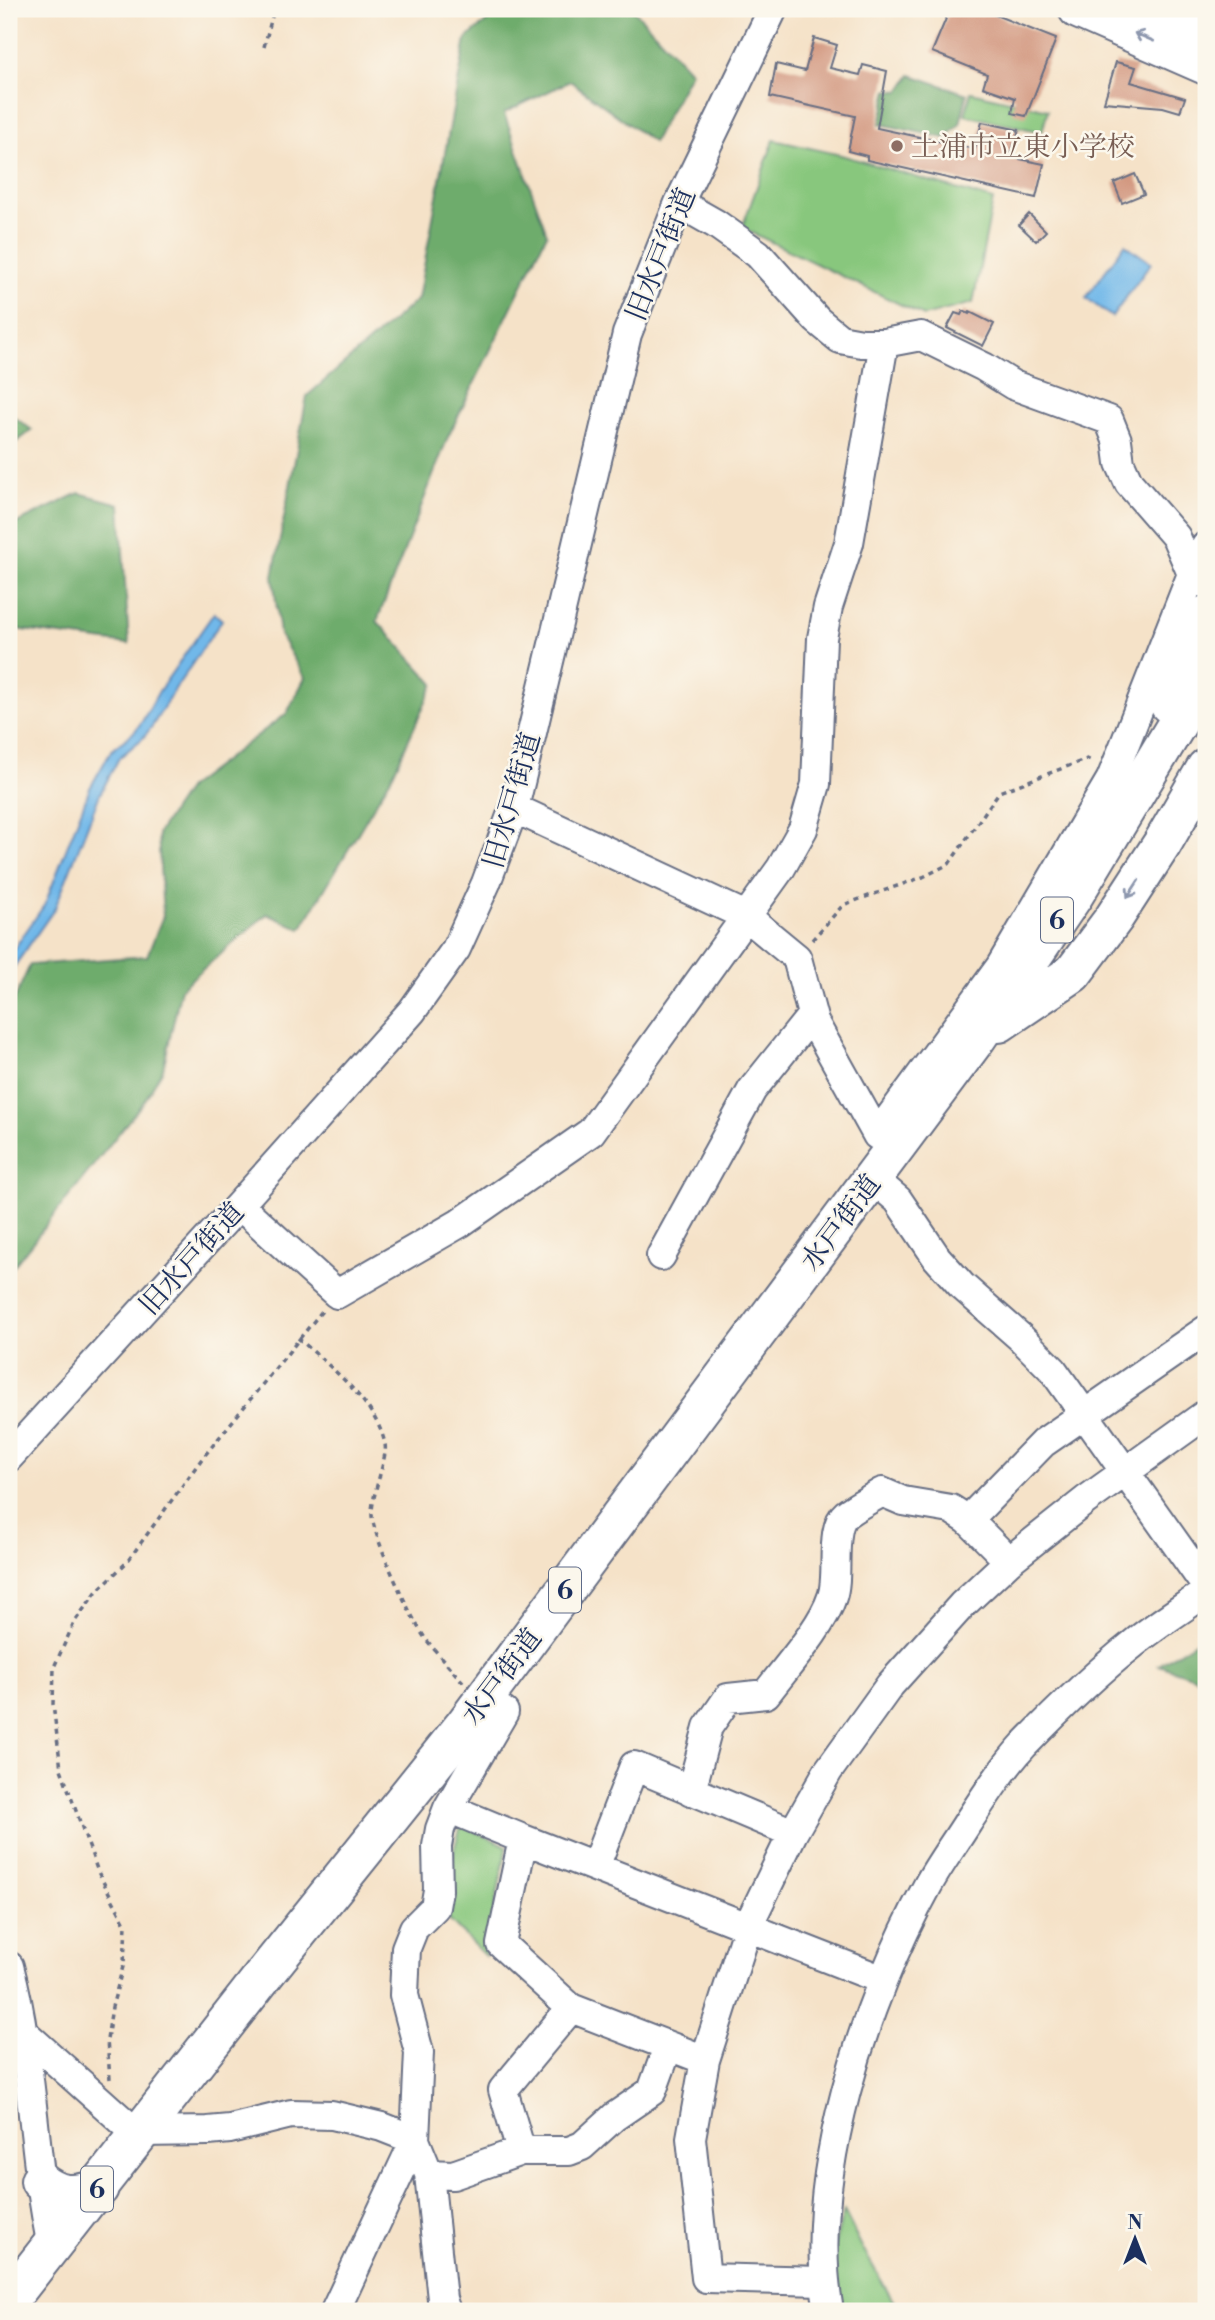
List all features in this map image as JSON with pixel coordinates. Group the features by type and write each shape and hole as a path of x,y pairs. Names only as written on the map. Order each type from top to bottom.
{"highway":[{"path":"1078,9 1206,65"},
{"path":"1151,9 1206,32"},
{"path":"1124,784 1206,615"},
{"name":"6","path":"976,1039 1067,905 1124,784 1206,676"},
{"path":"976,1039 1073,973 1114,918 1162,844 1206,768"},
{"name":"水戸街道","path":"9,2300 484,1698 872,1178 887,1141 976,1039"},
{"path":"40,2181 59,2193 72,2195 99,2188"}],"street":[{"name":"旧水戸街道","path":"9,1457 412,1011 456,949 486,883 514,807 627,334 679,203 774,9"},
{"path":"679,203 716,224 758,254 817,320 839,339 884,343 921,336 973,361 1013,385 1109,420 1117,440 1120,463 1129,483 1176,537 1199,579"},
{"path":"239,1205 337,1294 460,1223 591,1132 781,867 803,829 816,784 822,638 828,607 849,543 884,343"},
{"path":"514,807 746,916 797,958 812,1015 887,1141 1124,784 1199,579 1206,546"},
{"path":"1162,844 1206,804"},
{"path":"661,1256 752,1090 812,1015"},
{"path":"872,1178 898,1200 937,1258 962,1286 1054,1370 1206,1586"},
{"path":"968,1520 1043,1443 1206,1330"},
{"path":"823,2281 706,2278 691,2138 705,2060 748,1926 793,1833 828,1771 890,1685 962,1605 1009,1561 1086,1500 1206,1414"},
{"path":"691,1791 708,1727 728,1698 766,1694 822,1618 832,1597 837,1577 837,1527 844,1515 882,1492 903,1501 951,1509 968,1520 1009,1561"},
{"path":"829,2311 823,2281 828,2173 852,2073 883,1980 929,1884 986,1796 1023,1746 1133,1644 1206,1592"},
{"path":"335,2311 415,2140 419,2052 404,1995 406,1948 414,1928 435,1907 438,1890 437,1846 448,1808 504,1712 484,1698"},
{"path":"595,1867 634,1766 793,1833"},
{"path":"448,1808 883,1980"},
{"path":"523,1839 501,1944 571,2008 705,2060"},
{"path":"9,1966 22,2031 40,2181 52,2246"},
{"path":"521,2151 503,2090 571,2008"},
{"path":"22,2031 126,2124 141,2132 230,2129 291,2114 332,2115 383,2127 415,2140 429,2174 442,2299 446,2311"},
{"path":"429,2174 453,2175 521,2151 569,2151 582,2146 614,2117 652,2091 668,2047"}],"path":[{"path":"264,47 274,9"},
{"path":"797,958 843,905 923,877 949,864 999,792 1087,759 1124,784"},
{"path":"110,2080 107,2040 112,2007 124,1963 126,1925 98,1872 61,1769 53,1704 54,1667 75,1621 97,1591 127,1562 201,1460 298,1338 337,1294"},
{"path":"298,1338 353,1387 380,1429 386,1447 373,1499 372,1517 377,1537 424,1636 470,1690 484,1698"}],"green space":[{"path":"501,9 633,9 691,72 653,142 570,81 504,113 547,234 448,437 377,621 434,684 393,774 301,929 267,914 181,988 163,1069 145,1100 9,1272 9,1011 30,965 147,956 163,916 158,833 188,788 287,713 305,678 280,635 273,576 307,396 418,299 466,39"},
{"path":"911,75 967,94 960,124 945,138 880,124 888,90 900,91"},
{"path":"971,92 1048,110 1042,132 965,115"},
{"path":"774,140 841,155 993,200 973,303 924,316 742,228"},
{"path":"9,413 32,430 9,448"},
{"path":"79,493 120,504 129,644 9,628 9,527"},
{"path":"1206,1635 1206,1681 1159,1665"},
{"path":"461,1825 507,1846 485,1956 449,1920 448,1872"},
{"path":"844,2211 899,2311 840,2311 831,2256"}],"water":[{"path":"1125,244 1151,263 1112,317 1086,298"},
{"path":"214,613 222,620 153,725 143,738 119,758 100,794 55,908 9,974 9,956 45,904 90,788 111,751 135,731 159,691"}],"building":[{"path":"950,9 980,9 1056,39 1026,116 1012,113 1015,98 983,87 987,74 932,52"},
{"path":"814,38 837,45 830,68 860,75 863,65 887,71 877,128 975,149 982,122 1019,130 1010,157 1044,164 1036,198 867,160 867,156 848,151 855,116 770,97 776,64 805,71"},
{"path":"1116,62 1136,67 1131,82 1185,98 1180,112 1163,107 1104,102"},
{"path":"1135,174 1144,194 1122,203 1114,183"},
{"path":"1029,214 1046,231 1036,241 1019,225"},
{"path":"963,311 994,324 983,346 947,328 955,313 961,315"}],"place":[{"name":"土浦市立東小学校","path":"897,146"}]}
